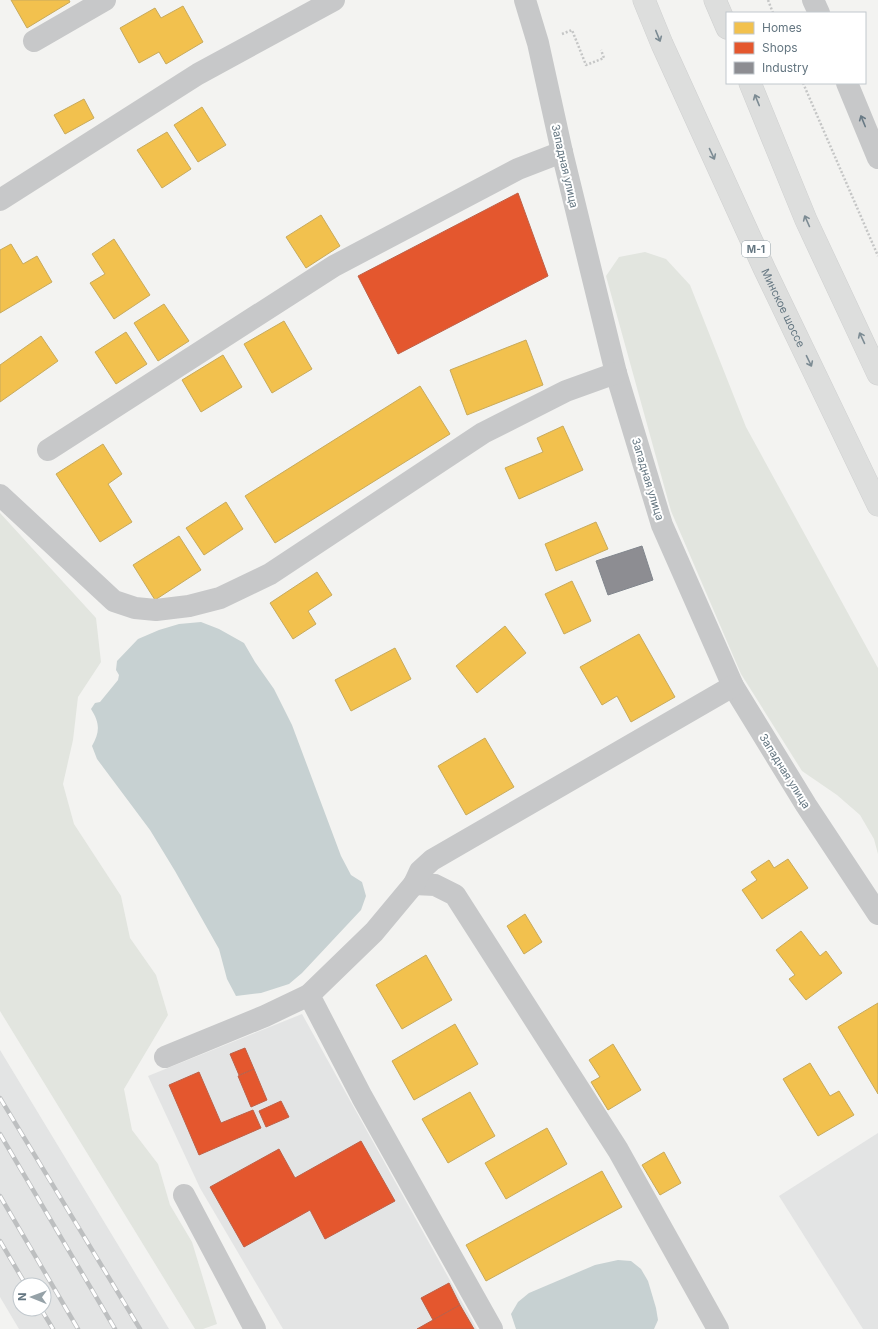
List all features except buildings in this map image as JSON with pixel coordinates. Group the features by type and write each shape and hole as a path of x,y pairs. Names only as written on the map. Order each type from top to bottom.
{"highway":[{"name":"Минское шоссе","path":"644,0 662,44 764,268 878,506"},
{"path":"715,0 726,26"},
{"path":"750,84 806,220 878,374"}],"street":[{"path":"34,41 105,0"},
{"path":"0,200 198,74 334,0"},
{"name":"Западная улица","path":"524,0 538,43 562,152 616,373 662,525 733,686 806,805 878,914"},
{"path":"813,0 818,12"},
{"path":"847,84 878,158"},
{"path":"48,450 334,266 518,169 562,152"},
{"path":"0,495 114,601 135,608 156,610 189,606 220,598 270,574 483,433 566,391 616,373"},
{"path":"166,1058 266,1016 309,995 374,932 414,884 420,871 432,860 733,686"},
{"path":"414,884 435,885 455,895 618,1150 718,1329"},
{"path":"309,995 362,1097 492,1329"},
{"path":"184,1196 255,1329"}],"path":[{"path":"768,0 773,12"},
{"path":"538,43 572,30 586,65 604,58 601,50"},
{"path":"803,84 878,256"}],"shaded area":[{"path":"645,252 666,259 690,285 746,427 878,668 878,854 874,839 860,815 837,795 802,771 741,674 671,511 606,276 619,257"},
{"path":"0,513 96,618 101,662 78,697 73,740 63,784 74,824 121,896 130,938 156,975 168,1015 124,1089 132,1130 158,1164 170,1205 192,1242 217,1324 203,1329 195,1329 0,1011"},
{"path":"201,622 219,629 244,643 274,689 292,725 341,856 351,875 362,882 366,896 361,910 302,973 289,984 261,993 236,996 227,979 219,949 175,871 150,830 97,759 92,746 98,732 98,728 96,719 91,709 95,703 100,702 118,680 119,675 116,670 117,661 138,639 159,630 179,624"},
{"path":"302,1014 477,1329 283,1329 200,1188 148,1076"},
{"path":"0,1050 169,1329 19,1329 0,1297"},
{"path":"878,1133 878,1329 863,1329 779,1196"},
{"path":"618,1260 631,1261 641,1269 648,1281 658,1320 654,1329 516,1329 511,1314 518,1302 529,1293 595,1265"}],"railway":[{"path":"0,1098 140,1329"},
{"path":"0,1134 115,1329"},
{"path":"0,1196 78,1329"},
{"path":"0,1241 21,1277"},
{"path":"46,1317 53,1329"}]}
